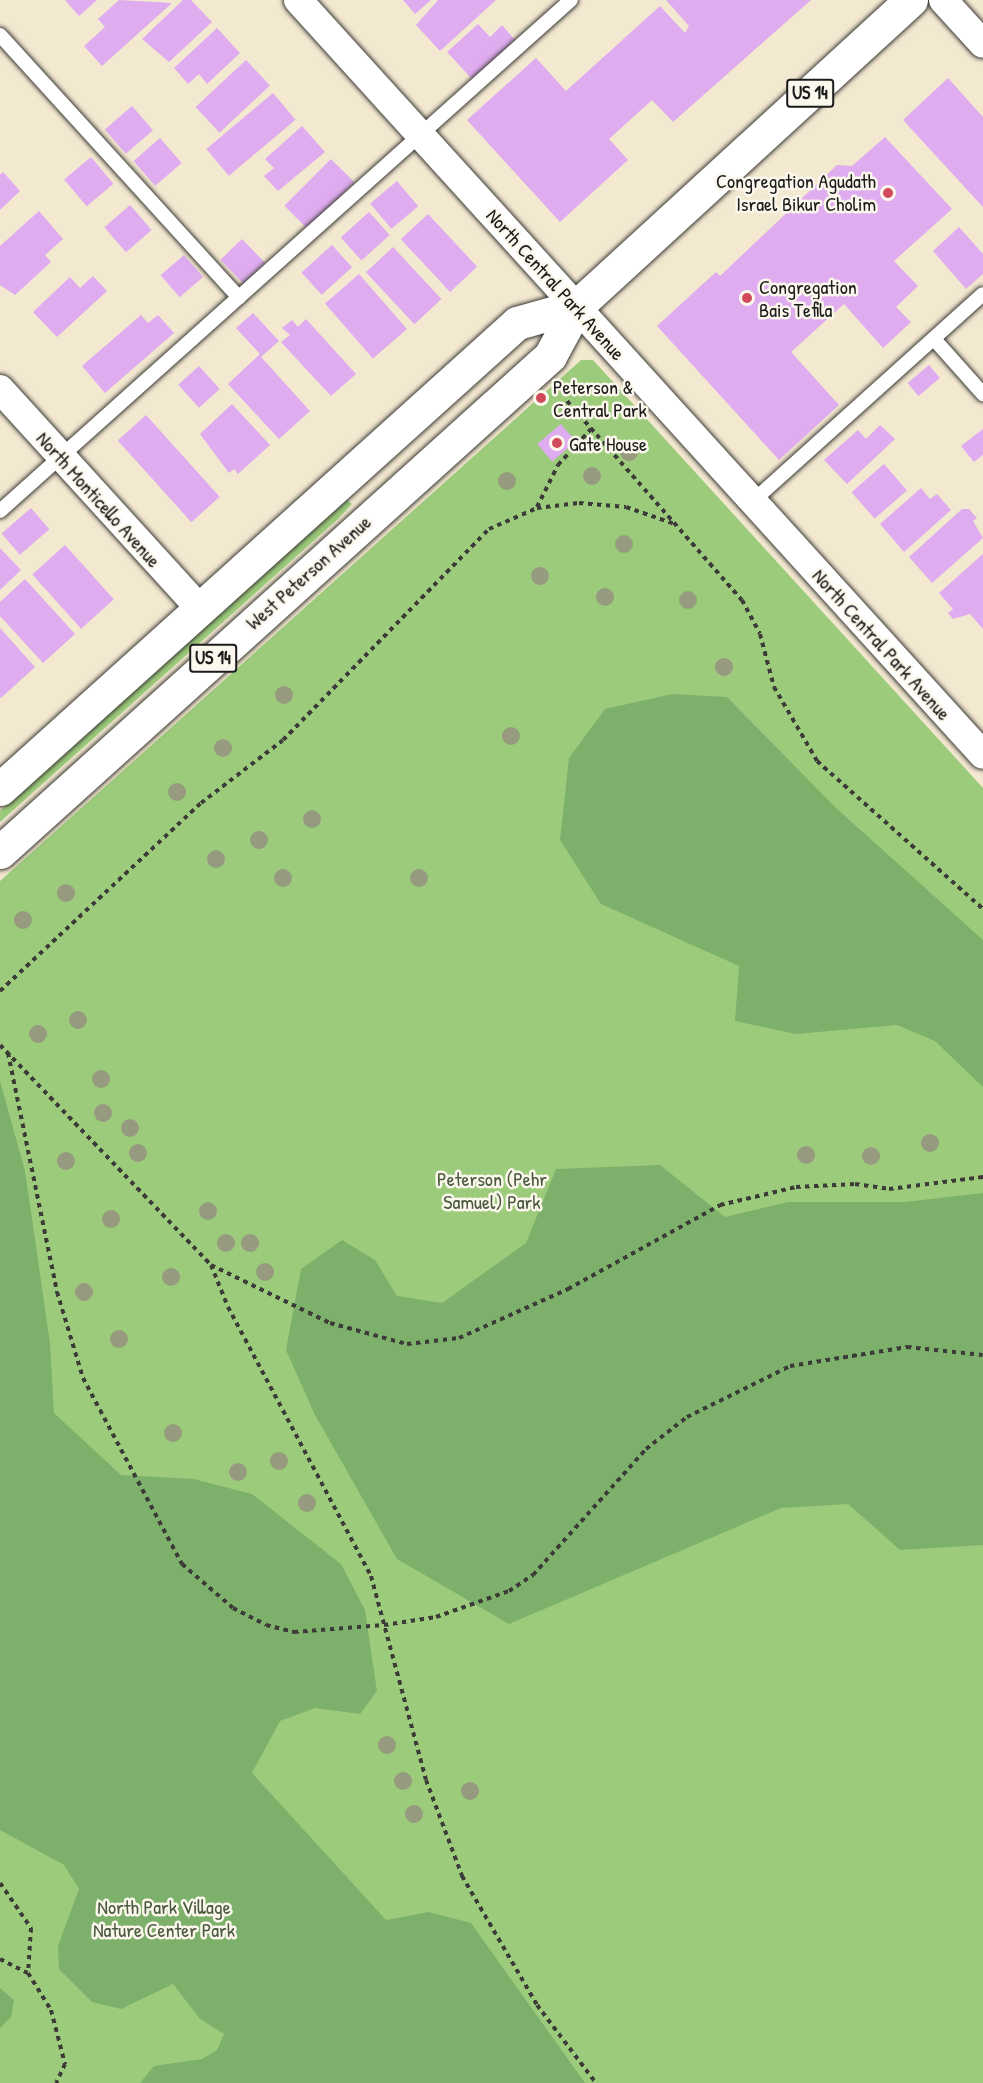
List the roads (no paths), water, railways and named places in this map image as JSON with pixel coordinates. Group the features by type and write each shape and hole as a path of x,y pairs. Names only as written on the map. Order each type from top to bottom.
{"main road":[{"name":"West Peterson Avenue","path":"0,852 550,356 577,306 912,0"},
{"name":"West Peterson Avenue","path":"0,789 517,323 577,306"}],"street":[{"name":"North Central Park Avenue","path":"298,0 983,755"},
{"path":"943,0 983,44"},
{"name":"North Monticello Avenue","path":"0,389 199,608"}],"lane":[{"path":"0,511 571,0"},
{"path":"0,34 239,298"},
{"path":"753,501 983,294"},
{"path":"933,339 983,394"}],"place":[{"name":"Congregation Agudath Israel Bikur Cholim","path":"888,193"},
{"name":"Congregation Bais Tefila","path":"747,298"},
{"name":"Peterson & Central Park","path":"541,398"},
{"name":"Gate House","path":"557,443"}],"park label":[{"name":"Peterson (Pehr Samuel) Park","path":"492,1190"},
{"name":"North Park Village Nature Center Park","path":"164,1918"}]}
